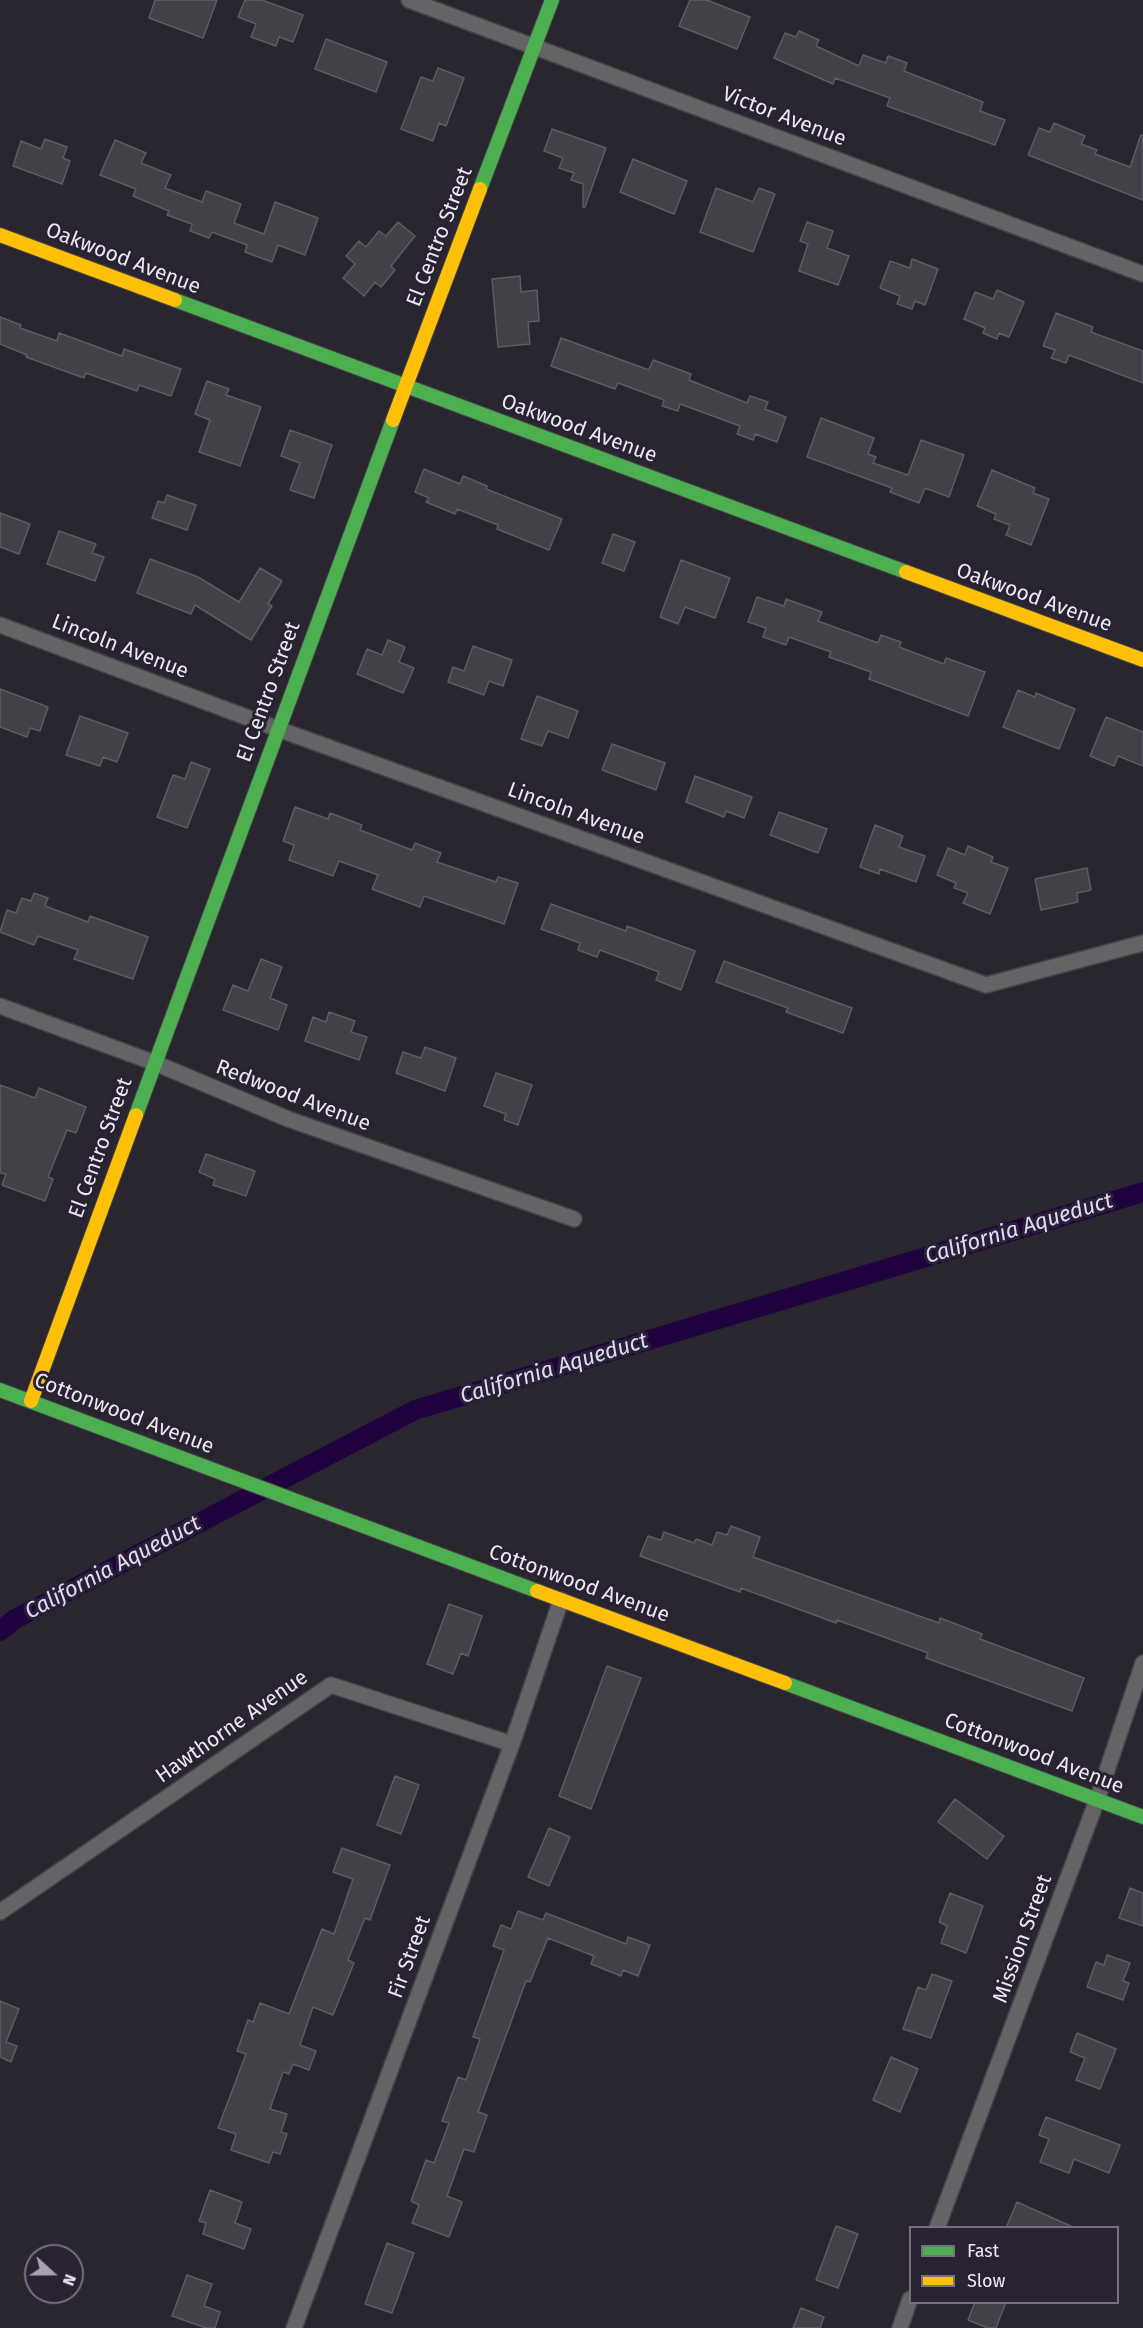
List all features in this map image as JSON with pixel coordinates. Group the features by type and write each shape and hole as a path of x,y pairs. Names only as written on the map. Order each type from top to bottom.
{"street":[{"name":"Victor Avenue","path":"409,0 1143,274"},
{"name":"El Centro Street","path":"31,1401 405,387 552,0"},
{"name":"Oakwood Avenue","path":"0,235 1143,660"},
{"name":"Lincoln Avenue","path":"0,625 278,729 986,985 1143,943"},
{"name":"Redwood Avenue","path":"0,1006 155,1063 288,1119 574,1219"},
{"name":"Cottonwood Avenue","path":"0,1390 1143,1817"},
{"name":"Fir Street","path":"294,2328 512,1744 561,1599"},
{"name":"Mission Street","path":"938,2226 1097,1800 1143,1663"},
{"name":"Hawthorne Avenue","path":"0,1912 331,1685 512,1744"},
{"path":"900,2328 909,2302"}],"building":[{"path":"155,0 217,0 203,38 149,18"},
{"path":"245,0 262,0 303,15 293,42 279,37 276,46 251,37 256,24 238,17"},
{"path":"690,0 707,0 750,17 737,49 679,26"},
{"path":"799,31 819,40 816,46 859,66 863,55 886,63 888,56 907,63 904,71 983,102 980,111 1005,120 995,145 887,106 890,98 835,78 833,84 774,58 785,33 796,37"},
{"path":"326,39 387,62 376,92 315,69"},
{"path":"438,68 464,78 446,126 439,123 433,141 401,129 421,77 433,81"},
{"path":"1054,123 1085,136 1081,144 1097,150 1095,154 1130,167 1141,135 1143,136 1143,200 1028,155 1039,128 1050,132"},
{"path":"552,129 606,148 585,207 583,207 583,184 571,180 574,173 559,168 563,158 544,151"},
{"path":"45,139 67,147 63,158 70,161 62,184 13,166 21,141 41,149"},
{"path":"115,140 146,153 141,163 171,175 165,188 202,202 206,191 241,204 234,223 264,234 275,202 318,218 305,255 278,245 272,262 245,252 247,245 212,232 209,238 190,231 192,224 167,215 169,211 133,196 136,189 100,175"},
{"path":"633,159 687,181 674,214 620,192"},
{"path":"716,188 753,202 759,188 775,194 753,252 700,232"},
{"path":"398,222 415,236 391,266 395,270 381,287 375,282 364,296 343,278 355,264 346,256 359,241 366,247 379,231 386,236"},
{"path":"807,222 833,231 827,248 849,256 838,285 799,271 808,244 800,241"},
{"path":"912,259 938,269 925,305 915,301 912,309 897,304 900,296 880,288 890,261 910,268"},
{"path":"520,276 521,292 537,290 539,321 528,322 530,344 498,347 492,279"},
{"path":"997,290 1024,302 1009,337 999,333 997,339 983,333 985,328 964,319 975,292 993,299"},
{"path":"1056,313 1093,327 1091,332 1143,351 1143,383 1069,355 1066,363 1051,358 1055,350 1043,346"},
{"path":"0,317 21,325 20,328 57,341 59,333 122,356 124,349 181,369 171,396 139,385 137,391 86,373 84,378 26,357 27,355 0,344"},
{"path":"561,338 649,370 653,360 691,374 689,380 747,403 750,396 768,402 765,409 786,417 777,442 755,434 753,440 737,434 740,426 680,404 678,411 662,406 664,400 618,383 615,389 551,366"},
{"path":"207,381 229,389 226,395 261,407 240,466 199,452 210,420 195,414"},
{"path":"821,418 874,438 868,454 876,457 873,463 908,475 921,440 964,455 949,497 925,488 919,503 890,492 892,488 807,457"},
{"path":"290,430 332,445 314,498 290,490 300,463 281,456"},
{"path":"424,469 460,484 463,476 487,486 486,489 562,519 549,550 497,529 498,525 457,509 455,514 426,502 429,498 415,492"},
{"path":"992,470 1035,488 1033,493 1049,499 1031,545 1006,535 1010,525 994,519 996,514 977,506"},
{"path":"167,495 196,505 187,530 152,518 158,501 164,503"},
{"path":"0,513 30,524 19,554 0,547"},
{"path":"59,531 96,544 92,553 104,557 95,581 47,564"},
{"path":"613,534 635,542 624,571 602,563"},
{"path":"150,559 198,577 239,602 260,568 282,581 268,604 272,606 251,640 195,605 191,614 137,593"},
{"path":"681,560 730,578 715,618 685,607 678,624 660,617"},
{"path":"757,597 784,606 786,599 822,612 818,621 878,643 881,635 901,642 899,647 944,664 946,658 985,672 968,716 869,679 871,672 829,657 831,652 789,637 786,645 763,637 766,628 748,622"},
{"path":"388,640 405,647 399,662 414,668 403,693 357,674 367,649 382,655"},
{"path":"473,646 512,660 503,686 489,681 484,695 448,682 453,667 464,671"},
{"path":"0,689 48,707 40,731 30,728 27,737 0,727"},
{"path":"1018,690 1035,697 1036,693 1075,709 1059,749 1003,727"},
{"path":"537,696 578,711 568,738 548,731 542,746 521,739"},
{"path":"80,716 128,733 117,762 103,757 100,766 66,755"},
{"path":"1106,717 1143,732 1143,766 1118,756 1114,766 1090,756"},
{"path":"612,744 665,763 656,790 602,770"},
{"path":"191,762 210,769 187,828 157,817 173,775 185,779"},
{"path":"695,776 752,797 744,818 726,811 724,817 686,802"},
{"path":"295,807 328,819 330,813 362,825 360,830 412,850 415,843 441,853 437,862 496,882 498,877 518,883 504,924 424,896 420,907 372,889 378,875 339,861 333,876 289,860 294,845 283,841"},
{"path":"779,812 827,829 818,853 770,835"},
{"path":"875,825 903,836 899,847 925,856 916,882 880,869 879,874 860,867"},
{"path":"968,846 993,857 991,862 1008,868 990,914 963,903 968,893 954,888 956,883 937,875 948,848 965,855"},
{"path":"1087,868 1091,890 1077,893 1078,902 1041,910 1035,879"},
{"path":"34,893 48,898 45,906 88,922 90,916 148,937 133,979 74,959 78,950 38,936 34,945 0,932 7,910 16,913 22,898 31,901"},
{"path":"551,904 626,931 627,926 695,951 681,990 656,980 659,972 600,950 597,957 578,950 580,943 541,929"},
{"path":"261,959 282,967 270,998 287,1005 278,1030 223,1010 233,985 248,991"},
{"path":"724,961 852,1008 843,1033 786,1012 788,1008 716,982"},
{"path":"329,1012 355,1021 351,1032 367,1037 359,1060 305,1041 313,1017 326,1022"},
{"path":"425,1047 456,1058 445,1091 396,1073 403,1052 421,1058"},
{"path":"496,1073 532,1085 518,1125 504,1120 506,1114 484,1106"},
{"path":"0,1085 35,1098 39,1088 86,1107 76,1133 67,1130 48,1177 53,1179 45,1201 2,1185 6,1174 0,1173"},
{"path":"206,1154 255,1171 246,1196 213,1185 215,1179 199,1172"},
{"path":"731,1526 760,1537 753,1557 939,1623 940,1618 982,1634 980,1639 1084,1678 1072,1711 926,1658 928,1653 837,1620 836,1623 741,1588 740,1592 640,1556 648,1536 661,1540 664,1532 694,1543 696,1539 712,1545 717,1532 727,1535"},
{"path":"449,1604 482,1616 468,1656 461,1653 453,1674 427,1664"},
{"path":"607,1666 641,1678 591,1809 559,1796"},
{"path":"395,1776 419,1785 401,1834 377,1825"},
{"path":"955,1799 1004,1836 987,1859 938,1822"},
{"path":"549,1828 570,1837 549,1886 528,1877"},
{"path":"342,1848 390,1865 370,1920 365,1918 348,1960 354,1963 333,2015 313,2007 300,2045 316,2051 309,2070 293,2064 289,2074 283,2072 270,2109 287,2114 281,2132 287,2134 280,2154 273,2152 269,2163 231,2150 236,2134 218,2128 246,2054 237,2051 248,2020 253,2022 260,2003 289,2014 322,1929 334,1934 353,1879 333,1872"},
{"path":"1130,1888 1143,1893 1143,1926 1119,1918"},
{"path":"950,1893 983,1906 966,1953 941,1943 947,1926 939,1922"},
{"path":"518,1911 543,1920 546,1913 626,1944 628,1937 650,1945 638,1976 623,1970 621,1976 591,1964 594,1956 548,1938 530,1982 526,1981 478,2112 487,2115 474,2152 464,2149 447,2196 462,2202 449,2237 412,2223 419,2205 411,2201 426,2160 434,2163 449,2123 442,2121 458,2077 466,2080 480,2039 473,2037 504,1950 493,1946 501,1925 511,1929"},
{"path":"1107,1955 1130,1963 1123,1981 1129,1983 1123,2000 1087,1987 1096,1962 1104,1965"},
{"path":"932,1974 952,1981 931,2038 903,2029 918,1987 926,1990"},
{"path":"0,2001 19,2009 6,2042 17,2046 11,2062 0,2057"},
{"path":"1077,2033 1116,2049 1100,2089 1076,2080 1085,2058 1070,2052"},
{"path":"891,2057 918,2069 900,2112 873,2100"},
{"path":"1046,2117 1120,2145 1109,2173 1074,2159 1069,2173 1040,2162 1049,2139 1039,2135"},
{"path":"210,2190 242,2202 235,2223 251,2229 244,2249 203,2234 206,2223 199,2221"},
{"path":"1017,2202 1071,2226 1007,2226"},
{"path":"836,2226 858,2234 838,2288 816,2280"},
{"path":"387,2243 414,2253 392,2313 365,2304"},
{"path":"187,2275 212,2284 204,2306 220,2312 215,2328 206,2328 172,2316"},
{"path":"974,2304 1005,2304 996,2328 988,2328 968,2320"},
{"path":"801,2308 824,2317 820,2328 793,2328"}],"waterway":[{"name":"California Aqueduct","path":"0,1631 15,1619 415,1410 1143,1192"}],"traffic: fast":[{"path":"480,189 552,0"},
{"path":"175,300 906,572"},
{"path":"136,1115 393,420"},
{"path":"0,1390 537,1591"},
{"path":"785,1683 1143,1817"}],"traffic: slow":[{"path":"393,420 480,189"},
{"path":"0,235 175,300"},
{"path":"906,572 1143,660"},
{"path":"31,1401 136,1115"},
{"path":"537,1591 785,1683"}]}
